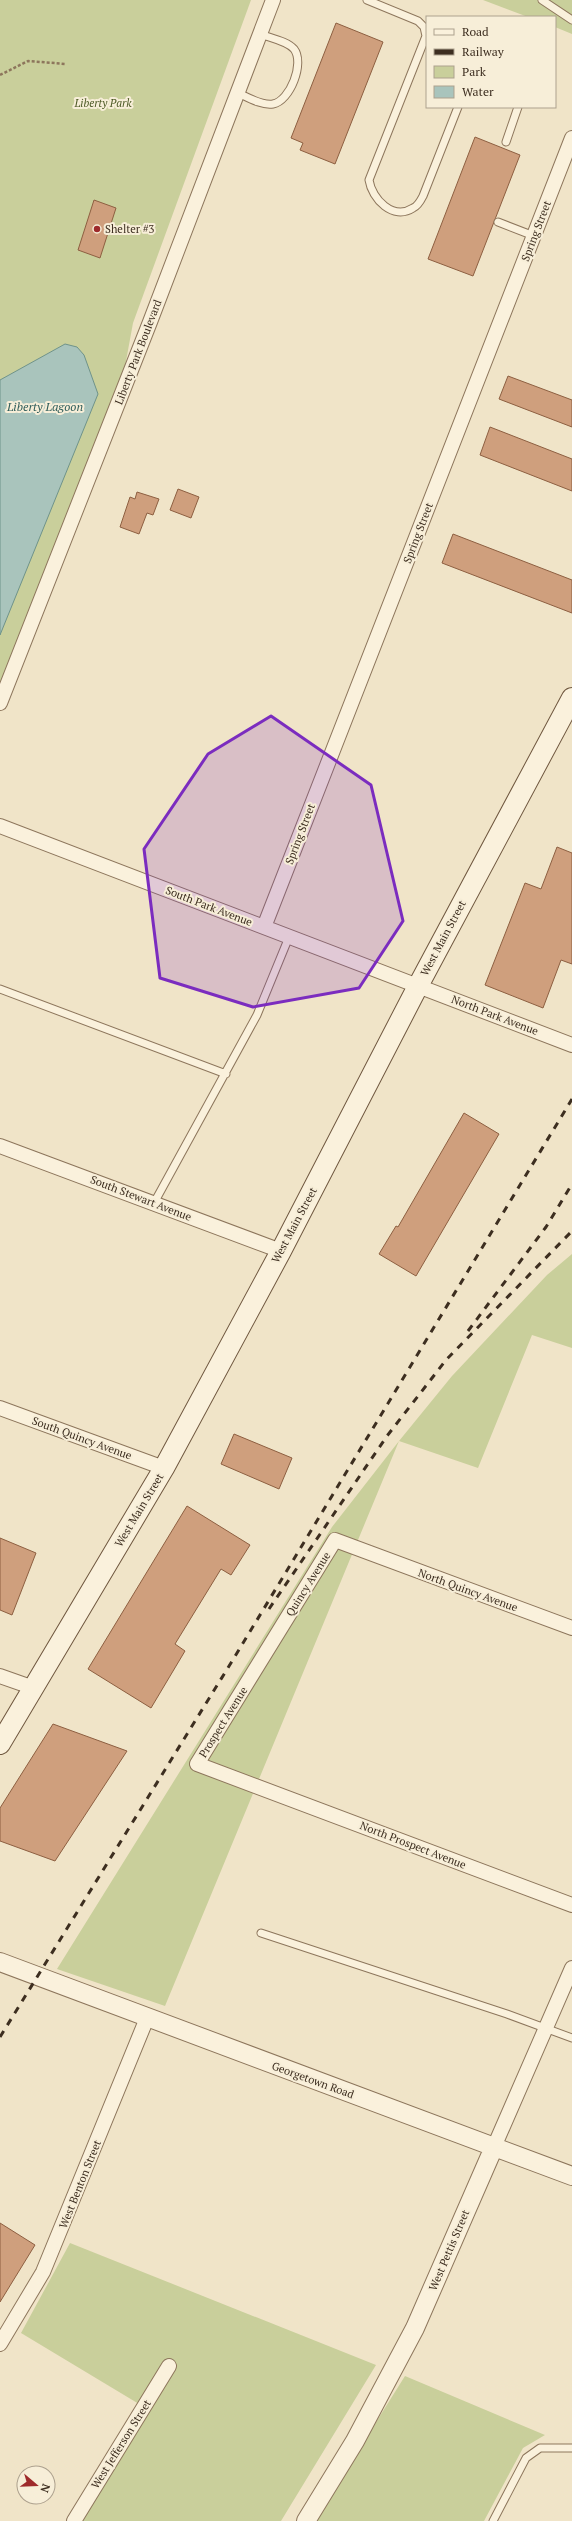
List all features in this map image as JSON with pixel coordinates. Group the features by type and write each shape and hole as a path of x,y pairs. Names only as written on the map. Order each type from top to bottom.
{"main road":[{"name":"West Main Street","path":"0,1744 164,1468 281,1251 418,986 572,698"}],"street":[{"name":"Liberty Park Boulevard","path":"0,703 273,0"},
{"name":"Spring Street","path":"264,927 572,138"},
{"name":"South Park Avenue","path":"0,826 418,986"},
{"name":"North Park Avenue","path":"418,986 572,1045"},
{"name":"South Stewart Avenue","path":"0,1146 281,1251"},
{"name":"South Quincy Avenue","path":"0,1408 164,1468"},
{"name":"Quincy Avenue","path":"255,1669 335,1540 364,1551"},
{"name":"North Quincy Avenue","path":"364,1551 572,1628"},
{"name":"Prospect Avenue","path":"253,1785 197,1764 255,1669"},
{"path":"0,1676 34,1688"},
{"name":"North Prospect Avenue","path":"253,1785 572,1905"},
{"name":"Georgetown Road","path":"0,1962 572,2176"},
{"name":"West Pettis Street","path":"306,2521 356,2441 415,2328 572,1968"},
{"name":"West Benton Street","path":"0,2344 43,2272 147,2018"},
{"name":"West Jefferson Street","path":"74,2521 169,2366"}],"lane":[{"path":"367,0 418,21 424,27 426,40 369,180 370,190 377,201 396,212 406,212 415,208 424,196 458,108"},
{"path":"542,0 572,20"},
{"path":"238,93 272,104 280,102 288,93 296,72 298,55 294,49 260,34"},
{"path":"506,142 518,108"},
{"path":"498,222 534,236"},
{"path":"154,1203 257,1015 289,937"},
{"path":"0,989 226,1074"},
{"path":"261,1933 572,2038"},
{"path":"493,2521 526,2458 540,2448 572,2448"}],"path":[{"path":"0,75 28,61 66,64"}],"highlighted area":[{"path":"271,716 371,785 403,921 359,988 253,1007 160,978 144,849 208,754"}],"green space":[{"name":"Liberty Park","path":"0,0 251,0 133,323 124,372 0,690"},
{"path":"483,0 572,0 572,34 556,27 556,16 525,16"},
{"path":"572,1254 572,1348 532,1335 478,1468 399,1441 452,1376 547,1275"},
{"path":"399,1441 165,2006 57,1969 332,1527"},
{"path":"70,2243 376,2365 281,2521 69,2521 139,2404 21,2333"},
{"path":"405,2376 545,2435 523,2448 484,2521 314,2521"}],"water":[{"name":"Liberty Lagoon","path":"65,344 77,347 84,355 98,394 0,635 0,380"}],"building":[{"path":"336,23 383,42 335,164 300,150 303,143 291,138"},
{"path":"475,137 520,155 473,276 428,259"},
{"name":"Shelter #3","path":"94,200 116,208 100,258 78,250"},
{"path":"508,376 572,400 572,427 499,399"},
{"path":"490,427 572,459 572,491 480,455"},
{"path":"178,489 199,497 191,518 170,510"},
{"path":"137,492 159,499 153,515 147,513 139,534 120,527 130,497 135,499"},
{"path":"453,534 572,580 572,613 442,563"},
{"path":"557,847 572,853 572,964 561,960 543,1008 485,985 525,883 541,889"},
{"path":"464,1113 499,1134 416,1276 379,1254 396,1226 398,1227"},
{"path":"234,1434 292,1458 279,1489 221,1464"},
{"path":"187,1506 250,1545 231,1575 221,1569 175,1644 185,1651 151,1708 88,1669"},
{"path":"0,1538 36,1553 12,1615 0,1610"},
{"path":"53,1724 127,1751 55,1861 0,1841 0,1808"},
{"path":"0,2223 35,2245 0,2302"}],"railway":[{"path":"0,2037 234,1658 572,1099"},
{"path":"468,1331 546,1227 572,1184"},
{"path":"269,1609 387,1436 446,1360 572,1231"}],"place":[{"name":"Shelter #3","path":"97,229"}]}
